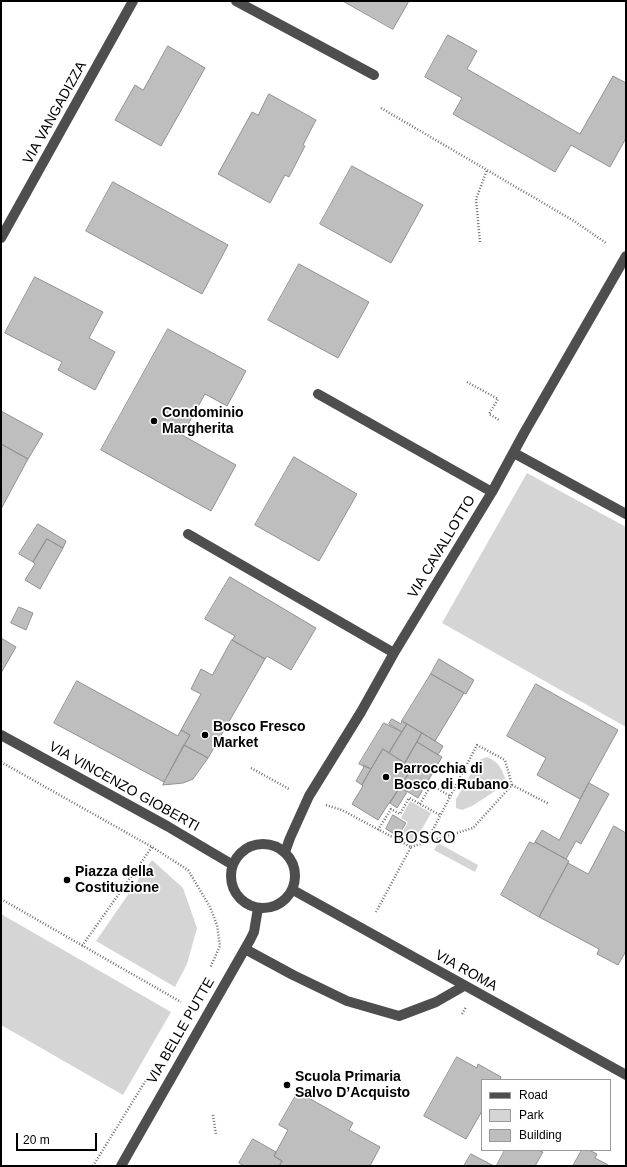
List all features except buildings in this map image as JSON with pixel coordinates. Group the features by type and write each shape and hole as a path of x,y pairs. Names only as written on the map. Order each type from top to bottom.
{"street":[{"name":"VIA VANGADIZZA","path":"1,238 133,1"},
{"path":"236,1 374,75"},
{"name":"VIA CAVALLOTTO","path":"285,852 309,796 361,712 394,653 492,492 626,256"},
{"path":"318,394 492,492"},
{"path":"514,453 626,514"},
{"path":"188,534 394,653"},
{"name":"VIA VINCENZO GIOBERTI","path":"1,735 154,819 233,865"},
{"path":"266,844 277,847 285,852 292,860 295,870 293,890 287,899 278,905 269,908 249,906 236,892 232,884 231,875 233,865 238,856 246,849 256,845 266,844"},
{"name":"VIA ROMA","path":"293,890 626,1076"},
{"name":"VIA BELLE PUTTE","path":"121,1166 245,949 254,932 258,908"},
{"path":"245,949 293,975 347,1001 399,1016 436,1002 464,986"}],"path":[{"path":"381,108 574,221 606,243"},
{"path":"480,242 476,199 487,170"},
{"path":"467,382 498,399 489,414 499,420"},
{"path":"426,843 476,745 505,760 512,785 550,804"},
{"path":"1,762 152,847 188,870 210,908 217,925 220,946"},
{"path":"251,768 289,789"},
{"path":"420,804 431,785 450,796"},
{"path":"376,912 411,848 473,828 512,785"},
{"path":"378,830 391,809 400,814 409,798 440,815"},
{"path":"326,805 342,810 411,848"},
{"path":"82,946 152,847"},
{"path":"1,899 181,1002"},
{"path":"462,1014 466,1007"},
{"path":"93,1166 148,1076"},
{"path":"213,1115 216,1135"}],"green space":[{"path":"527,473 626,527 626,727 442,623"},
{"path":"487,757 498,764 504,775 506,784 472,806 462,810 456,808 456,799 479,760"},
{"path":"410,801 431,813 414,843 400,836 408,822 401,818"},
{"path":"438,843 478,865 475,872 434,850"},
{"path":"152,860 183,888 197,928 187,964 175,987 96,941"},
{"path":"1,914 171,1012 123,1095 1,1025"}],"place":[{"name":"Condominio Margherita","path":"154,421"},
{"name":"Bosco Fresco Market","path":"205,735"},
{"name":"Parrocchia di Bosco di Rubano","path":"386,777"},
{"name":"Piazza della Costituzione","path":"67,880"},
{"name":"Scuola Primaria Salvo D’Acquisto","path":"287,1085"}],"district":[{"name":"BOSCO","path":"425,839"}]}
